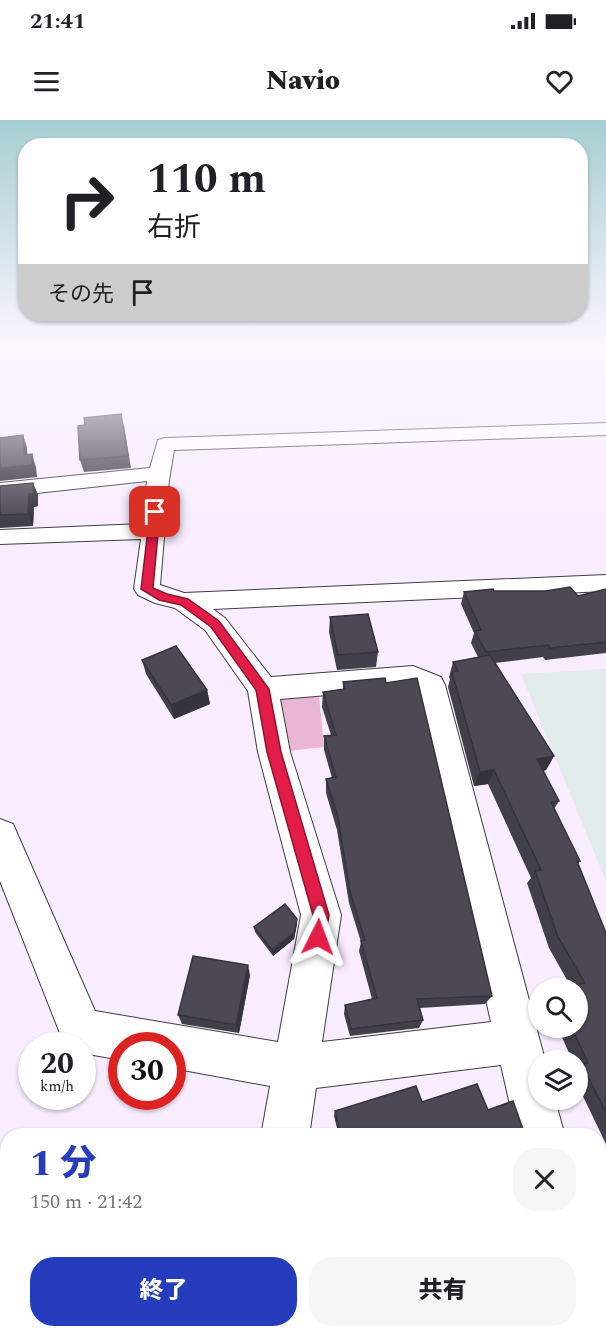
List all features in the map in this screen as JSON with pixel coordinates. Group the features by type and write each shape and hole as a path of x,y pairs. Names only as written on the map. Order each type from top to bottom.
{"street":[{"path":"606,429 165,444 158,474 147,589 164,597 184,602 606,583"},
{"path":"0,490 158,474"},
{"path":"0,537 153,531"},
{"path":"184,602 215,624 262,689 274,752 321,915 286,1128"},
{"path":"262,689 413,677 430,685 540,1128"},
{"path":"0,835 81,1031 108,1036"},
{"path":"186,1048 297,1068 517,1041"}],"shaded area":[{"path":"606,669 606,881 521,674"},
{"path":"318,686 324,747 280,752 278,691"}],"building":[{"path":"121,414 128,456 80,460 78,426 85,425 84,418"},
{"path":"23,435 24,455 32,454 32,465 0,468 0,438"},
{"path":"33,483 34,494 29,494 28,514 0,515 0,486"},
{"path":"570,587 578,596 606,589 606,642 550,648 548,645 486,652 475,631 481,630 464,592 493,589 494,591 546,591"},
{"path":"368,614 378,652 338,655 330,617"},
{"path":"176,646 207,690 171,705 142,660"},
{"path":"490,655 554,756 537,759 559,801 551,802 580,861 577,861 606,933 606,1112 588,1077 588,1050 582,1050 577,1038 588,1038 588,978 582,978 558,937 535,871 541,870 494,770 480,772 452,672 458,671 453,662"},
{"path":"385,678 386,683 417,678 492,996 417,999 423,1020 351,1029 345,1005 377,998 361,941 365,940 350,892 338,817 326,779 336,777 324,736 336,735 323,692 345,689 343,682"},
{"path":"285,904 297,919 294,933 272,950 254,927"},
{"path":"193,956 248,965 236,1025 178,1015"},
{"path":"477,1084 488,1110 513,1101 523,1128 339,1128 335,1111 416,1086 422,1102"}],"route":[{"path":"155,512 152,562 147,589 164,597 184,602 215,624 262,689 274,752 321,915 318,937"}]}
